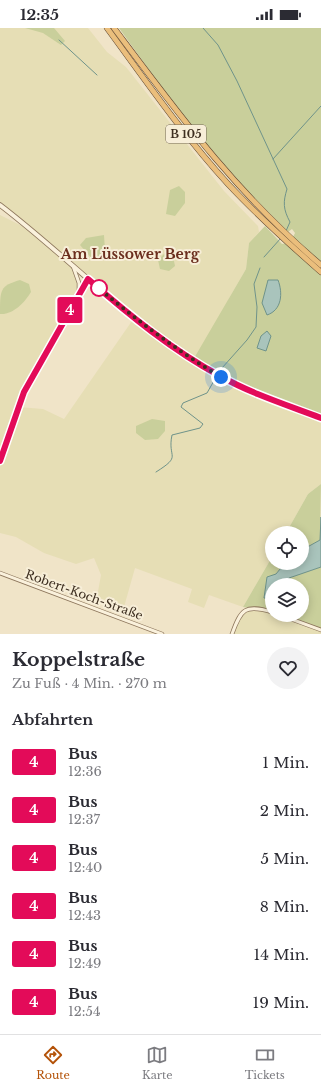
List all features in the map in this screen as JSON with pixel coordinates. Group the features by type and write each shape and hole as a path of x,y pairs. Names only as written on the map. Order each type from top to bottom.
{"highway":[{"name":"B 105","path":"107,28 198,148 228,183 321,272"},
{"name":"B 105","path":"114,28 204,147 277,230"},
{"name":"B 105","path":"288,241 321,265"}],"street":[{"path":"0,205 151,331 186,356 227,380 321,418"},
{"path":"73,266 79,283 79,295"},
{"path":"0,461 24,392 88,279"},
{"name":"Robert-Koch-Straße","path":"0,573 162,634"},
{"path":"232,634 238,616 248,608 265,610"},
{"path":"299,622 321,630"}],"shaded area":[{"path":"0,28 88,28 107,52 126,67 224,191 258,226 259,232 249,243 246,269 228,300 321,418 321,484 308,494 290,526 265,526 265,569 243,607 209,595 204,608 188,602 192,589 135,568 124,607 97,597 101,575 94,558 76,564 44,553 16,537 0,533 0,215 28,229 0,205","holes":["73,267 134,318 64,419 43,409 19,407 24,392 79,295 79,283"]},
{"path":"248,608 265,611 265,622 299,622 321,630 321,634 232,634 238,616"}],"green space":[{"path":"25,28 54,28 65,41 61,45 43,33"},
{"path":"119,28 321,28 321,265 293,237 295,233 292,229 288,232 232,176 172,102"},
{"path":"179,186 185,192 185,203 175,216 166,214 170,190"},
{"path":"265,226 282,244 287,243 321,272 321,418 265,396 193,360 246,269 249,243"},
{"path":"104,235 105,250 99,258 92,259 80,245 86,238"},
{"path":"165,253 173,256 175,266 169,271 160,269 158,260"},
{"path":"20,280 29,284 31,292 22,304 14,310 5,314 0,314 0,299 2,290 8,284"},
{"path":"152,419 165,421 165,431 158,439 145,440 136,433 136,426"},
{"path":"321,484 320,540 309,546 309,526 290,526 308,494"},
{"path":"321,567 321,630 299,622 309,622 309,578 289,578"},
{"path":"265,569 279,570 274,578 265,578 265,611 243,607"}],"water":[{"path":"268,280 278,280 281,295 276,309 267,315 262,303"},
{"path":"267,331 271,336 266,351 257,348 261,336"},
{"path":"321,517 321,567 289,578 267,578 276,574 279,570 309,570 309,546 320,540"}],"waterway":[{"path":"203,28 218,45 237,81 287,189 284,206 290,222 286,231"},
{"path":"59,40 97,75"},
{"path":"273,159 321,106"},
{"path":"264,257 281,238"},
{"path":"222,368 247,340 256,327 257,307 254,284 260,268"},
{"path":"156,472 172,459 172,435 200,428 203,424 181,407 183,403 207,393 215,379"}],"bus line":[{"name":"4","path":"0,461 24,392 88,279 151,331 186,356 221,377 321,418"}],"district":[{"name":"Am Lüssower Berg","path":"130,254"}],"route":[{"path":"99,288 97,287 151,331 186,356 221,377"}]}
